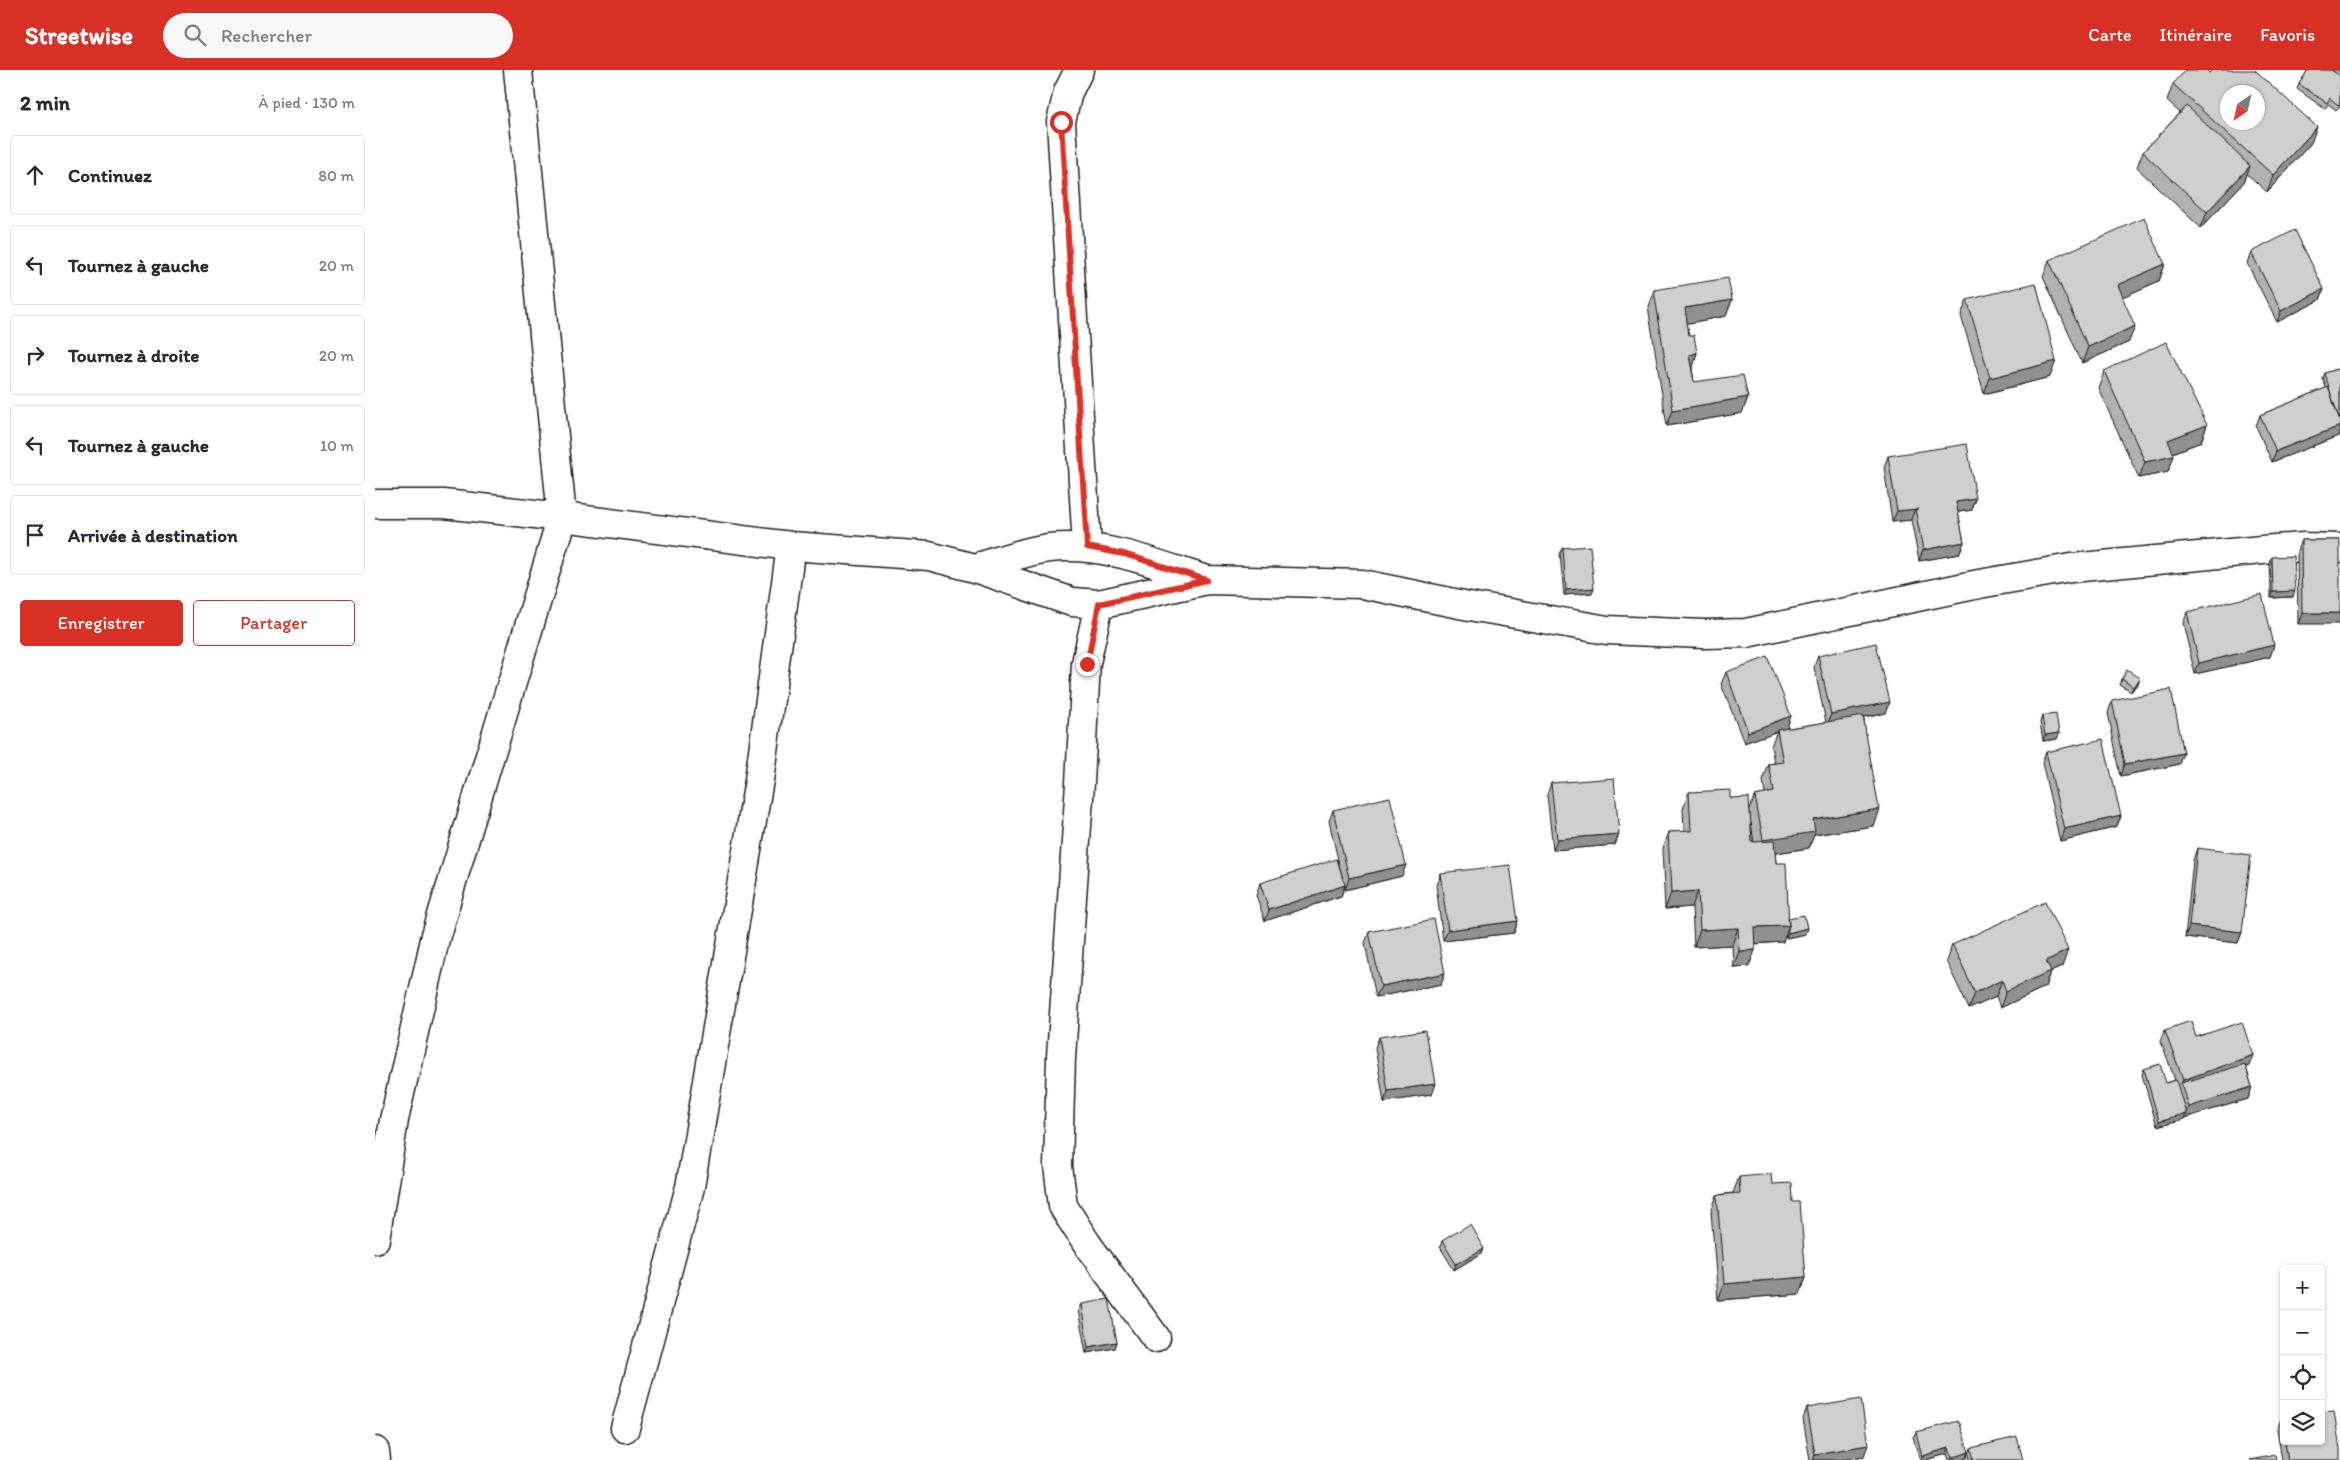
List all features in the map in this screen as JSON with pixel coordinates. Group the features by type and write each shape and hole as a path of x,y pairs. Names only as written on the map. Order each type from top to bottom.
{"street":[{"path":"375,1239 394,1120 436,936 562,517 518,70"},
{"path":"1079,70 1068,92 1061,122 1087,547"},
{"path":"375,504 444,504 791,546 929,556 975,568 1072,602 1099,604 1207,580 1362,584 1464,606 1607,630 1704,634 1746,633 1979,584 2071,568 2270,549 2303,547 2340,548"},
{"path":"625,1428 690,1187 759,780 791,546"},
{"path":"975,568 1048,548 1087,547 1124,554 1207,580"},
{"path":"1099,604 1087,664 1081,783 1061,1057 1058,1166 1063,1206 1087,1244 1157,1338"},
{"path":"375,1451 376,1460"}],"building":[{"path":"2186,70 2206,70 2209,73 2212,70 2255,70 2317,127 2273,175 2224,130 2265,130 2265,85 2220,85 2220,127 2173,84"},
{"path":"2308,70 2331,70 2340,76 2340,102 2338,105 2330,98 2327,103 2299,84"},
{"path":"2187,106 2250,166 2207,212 2143,152"},
{"path":"2144,218 2165,264 2117,285 2135,326 2088,347 2049,260"},
{"path":"2295,230 2324,289 2281,311 2251,252"},
{"path":"1728,278 1732,300 1685,308 1689,335 1694,335 1697,353 1689,355 1694,382 1743,375 1748,397 1673,410 1654,290"},
{"path":"2036,283 2056,361 1990,378 1967,300"},
{"path":"2166,342 2207,425 2168,440 2174,456 2145,462 2104,371"},
{"path":"2340,368 2340,420 2325,373"},
{"path":"2328,387 2340,420 2340,426 2276,451 2260,415"},
{"path":"1967,444 1976,499 1956,502 1964,542 1923,550 1915,509 1897,511 1888,456"},
{"path":"2301,540 2340,540 2340,613 2302,613"},
{"path":"1590,546 1594,588 1566,590 1563,548"},
{"path":"2293,556 2295,591 2273,592 2272,557"},
{"path":"2262,594 2274,645 2199,663 2187,612"},
{"path":"1876,643 1890,702 1831,714 1818,656"},
{"path":"1768,657 1791,716 1748,732 1726,672"},
{"path":"2127,670 2139,678 2133,687 2122,679"},
{"path":"2171,689 2184,753 2125,764 2112,701"},
{"path":"2056,714 2059,733 2045,735 2042,716"},
{"path":"1863,716 1879,809 1813,820 1815,832 1763,840 1755,796 1774,792 1769,764 1783,762 1777,730"},
{"path":"2103,739 2121,816 2064,829 2046,752"},
{"path":"1614,778 1619,834 1557,839 1551,783"},
{"path":"1730,790 1730,798 1749,797 1752,842 1774,841 1776,863 1786,863 1789,926 1754,927 1755,950 1739,951 1738,928 1700,930 1698,891 1671,893 1668,832 1691,831 1689,792"},
{"path":"1390,797 1406,865 1349,878 1333,810"},
{"path":"2197,848 2251,855 2242,932 2189,926"},
{"path":"1337,859 1345,885 1269,910 1260,883"},
{"path":"1510,865 1518,921 1448,930 1440,873"},
{"path":"2045,902 2068,950 2046,961 2051,971 2006,991 2002,980 1975,993 1952,945"},
{"path":"1804,915 1807,928 1788,933 1788,918"},
{"path":"1434,919 1445,973 1381,986 1369,932"},
{"path":"2191,1021 2196,1037 2242,1022 2253,1055 2183,1080 2165,1030"},
{"path":"1426,1030 1435,1084 1388,1091 1379,1037"},
{"path":"2160,1064 2166,1083 2176,1080 2186,1113 2159,1121 2144,1069"},
{"path":"2245,1064 2252,1087 2188,1107 2181,1083"},
{"path":"1771,1174 1772,1184 1792,1183 1793,1202 1800,1202 1806,1277 1724,1284 1717,1195 1740,1193 1739,1177"},
{"path":"1470,1224 1484,1248 1456,1264 1442,1241"},
{"path":"1109,1299 1117,1342 1088,1347 1081,1304"},
{"path":"1861,1399 1868,1445 1815,1454 1807,1408"},
{"path":"2334,1411 2340,1460 2288,1460 2286,1445 2325,1445 2325,1412"},
{"path":"1959,1421 1969,1452 1952,1458 1949,1448 1922,1456 1916,1432"},
{"path":"2017,1437 2023,1460 1974,1460 1971,1448"},
{"path":"2275,1455 2276,1460 2250,1460"}],"route":[{"path":"1061,122 1087,547 1124,554 1207,580 1099,604 1087,664"}]}
